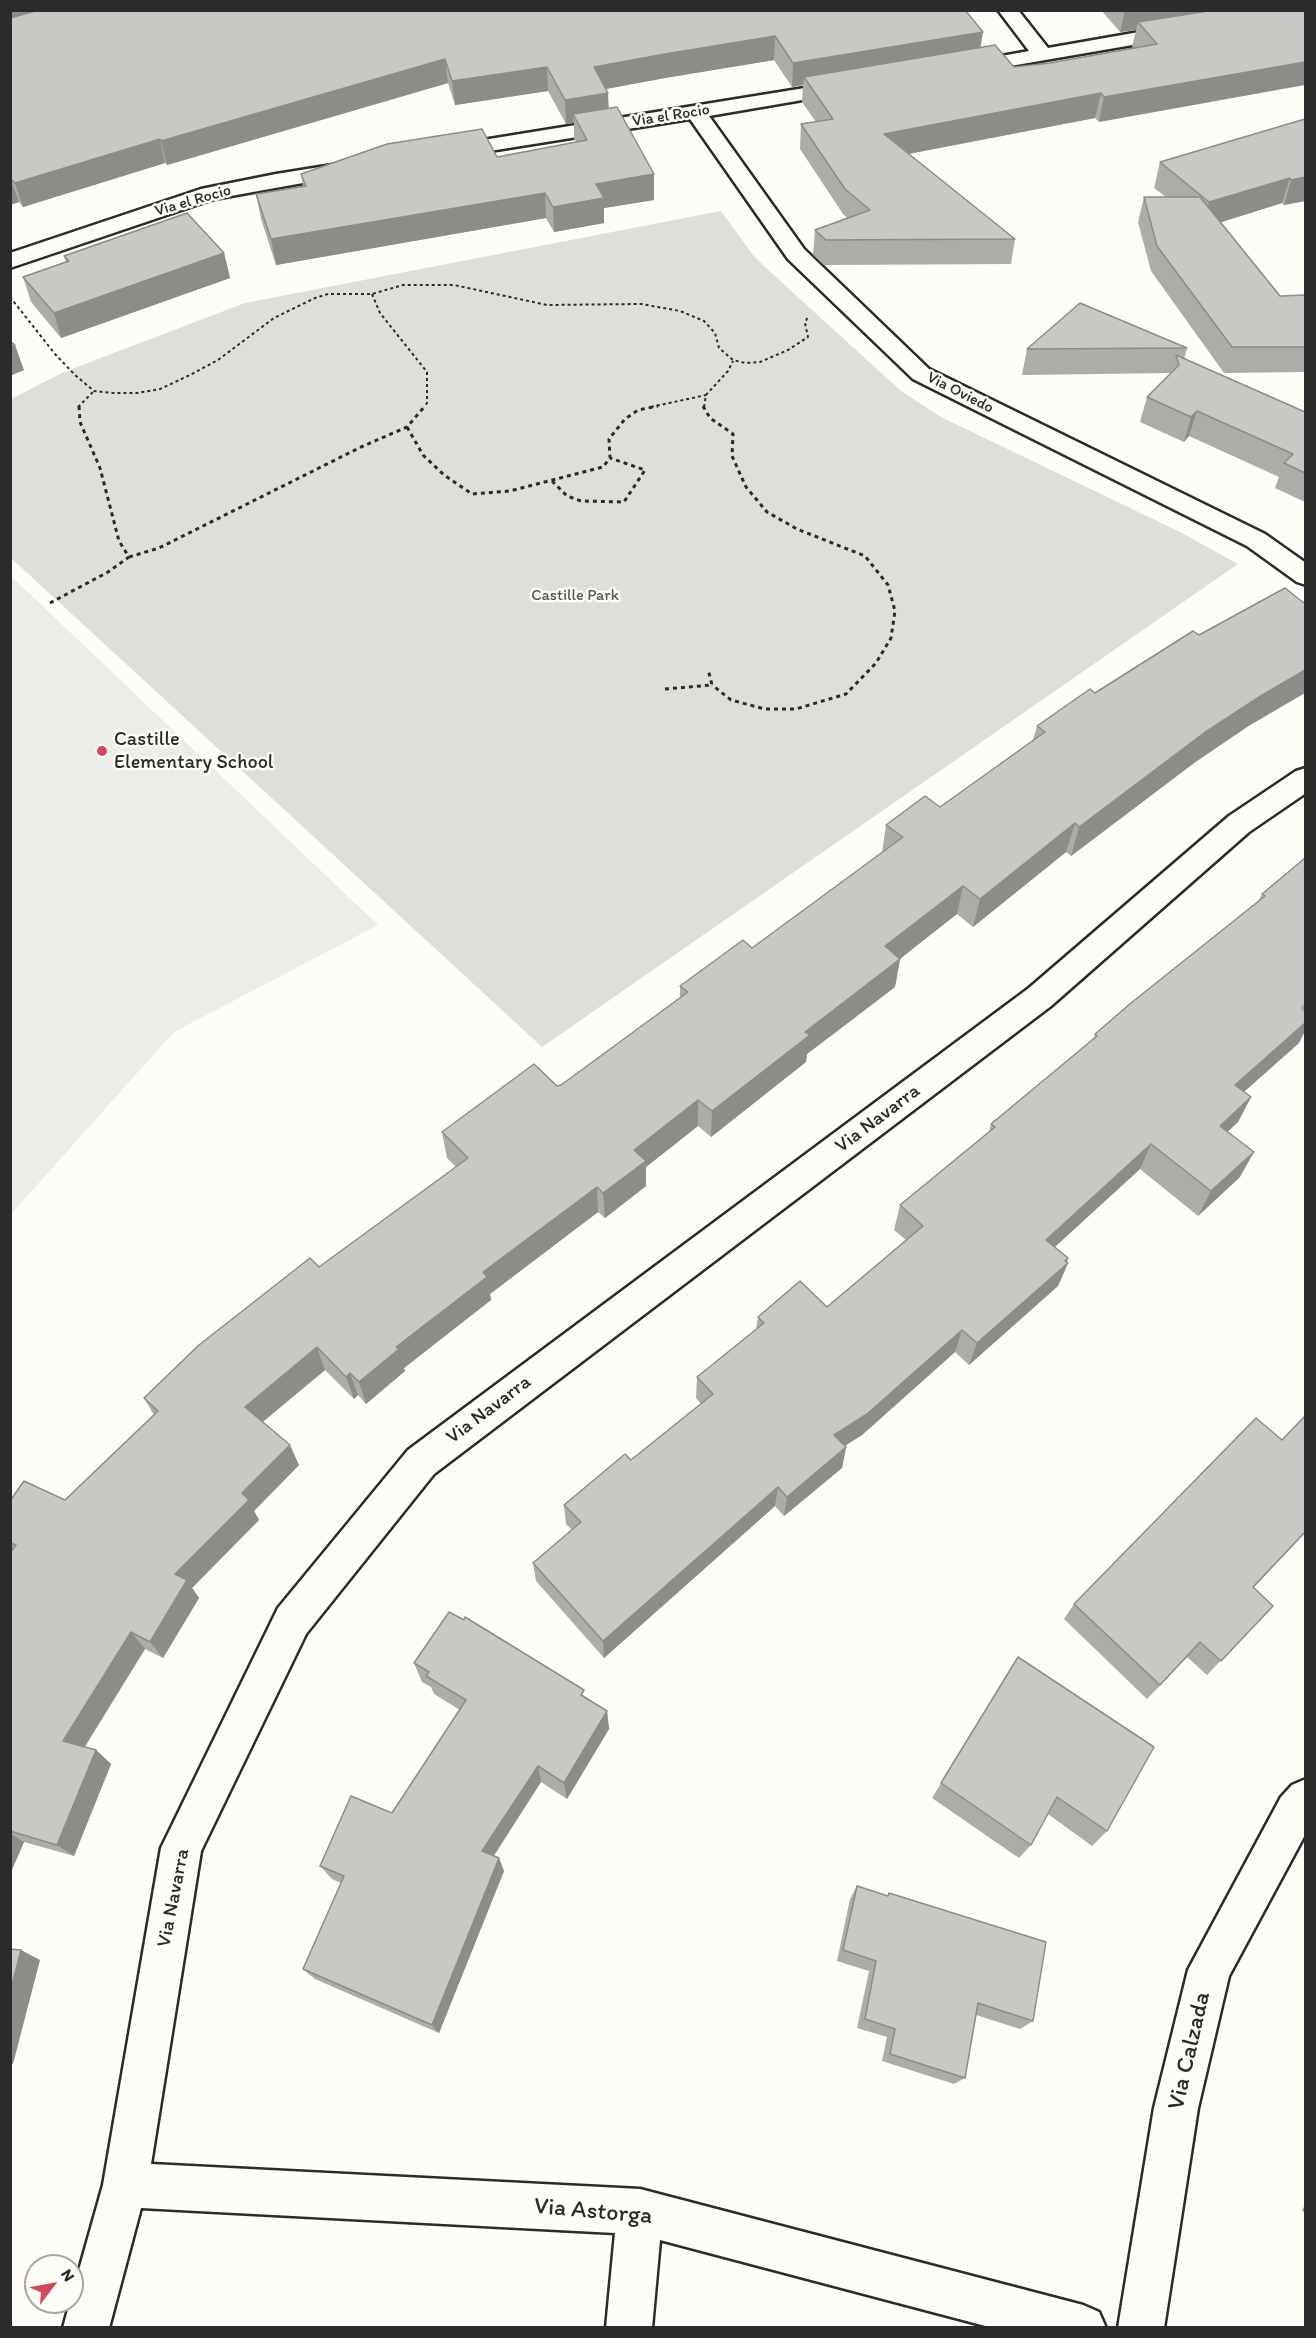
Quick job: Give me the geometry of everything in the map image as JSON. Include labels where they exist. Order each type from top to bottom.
[{"type":"street","points":[[1007,10],[1043,55]]},
{"type":"street","points":[[939,72],[1201,27]]},
{"type":"street","name":"Via el Rocio","points":[[427,156],[870,83]]},
{"type":"street","name":"Via Oviedo","points":[[696,112],[796,254],[921,374],[1256,540],[1305,576]]},
{"type":"street","name":"Via el Rocio","points":[[10,261],[210,195],[276,180],[369,165]]},
{"type":"street","name":"Via Navarra","points":[[86,2328],[125,2185],[181,1848],[292,1621],[421,1462],[1040,997],[1239,824],[1305,778]]},
{"type":"street","name":"Via Calzada","points":[[1141,2328],[1176,2108],[1209,1970],[1295,1812],[1305,1799]]},
{"type":"street","name":"Via Astorga","points":[[125,2185],[640,2212],[1083,2328]]},
{"type":"street","points":[[629,2328],[640,2212]]},
{"type":"path","points":[[10,297],[55,354],[93,391],[137,393],[160,388],[218,360],[274,318],[328,294],[372,294],[403,285],[454,285],[546,305],[641,304],[680,311],[704,321],[715,333],[719,348],[733,360],[745,363],[760,362],[788,350],[807,337],[805,323],[810,313],[844,300]]},
{"type":"path","points":[[50,603],[108,572],[129,557],[159,548],[361,447],[407,427],[427,403],[427,372],[380,313],[372,294]]},
{"type":"path","points":[[708,669],[712,685],[731,700],[765,709],[796,709],[846,694],[876,663],[891,638],[895,611],[888,585],[865,556],[797,529],[767,512],[747,487],[732,456],[733,434],[710,418],[703,406],[706,395],[728,371],[733,360]]},
{"type":"path","points":[[93,391],[78,407],[80,422],[100,468],[119,542],[129,557]]},
{"type":"path","points":[[407,427],[423,455],[444,475],[472,494],[510,491],[603,467],[610,458],[609,439],[625,419],[638,410],[706,395]]},
{"type":"path","points":[[552,481],[567,496],[581,501],[624,502],[645,471],[610,458]]},
{"type":"path","points":[[665,689],[712,685]]},
{"type":"shaded area","name":"Castille Elementary School","points":[[11,576],[378,925],[174,1032],[11,1214]]},
{"type":"green space","name":"Castille Park","points":[[721,211],[753,255],[765,267],[901,391],[941,417],[1182,533],[1238,564],[542,1047],[11,558],[11,399],[64,372],[245,303]]},
{"type":"building","points":[[39,10],[965,10],[983,32],[793,63],[775,36],[594,67],[608,93],[565,100],[547,67],[452,81],[445,59],[161,141],[160,139],[15,183],[10,178],[10,18]]},
{"type":"building","points":[[1215,10],[1305,10],[1305,62],[1104,97],[1101,93],[884,134],[1015,239],[826,240],[815,230],[870,210],[845,189],[801,124],[833,119],[804,77],[995,45],[1014,67],[1050,63],[1157,44],[1138,22]]},
{"type":"building","points":[[617,107],[654,174],[596,184],[604,198],[553,207],[545,193],[271,239],[256,194],[306,186],[301,174],[387,144],[482,129],[497,157],[587,140],[573,114]]},
{"type":"building","points":[[1305,119],[1305,177],[1291,180],[1290,178],[1209,202],[1160,162]]},
{"type":"building","points":[[1144,197],[1200,197],[1280,296],[1305,295],[1305,347],[1232,347],[1157,246]]},
{"type":"building","points":[[187,213],[224,253],[54,313],[23,277],[69,261],[64,256]]},
{"type":"building","points":[[1080,303],[1187,348],[1027,349]]},
{"type":"building","points":[[1176,355],[1305,412],[1305,473],[1284,463],[1293,454],[1197,411],[1191,417],[1147,397],[1179,365]]},
{"type":"building","points":[[1285,588],[1305,604],[1305,670],[1204,733],[1079,827],[1075,823],[980,899],[963,886],[885,946],[900,959],[805,1032],[810,1035],[712,1111],[698,1100],[634,1150],[646,1161],[603,1193],[597,1187],[483,1272],[487,1277],[396,1347],[399,1349],[359,1382],[350,1373],[346,1377],[317,1347],[245,1407],[290,1445],[242,1493],[249,1500],[175,1574],[187,1580],[150,1642],[131,1632],[63,1741],[96,1750],[57,1845],[10,1831],[10,1553],[16,1545],[10,1543],[10,1501],[24,1481],[65,1500],[158,1411],[144,1398],[199,1345],[310,1258],[319,1267],[468,1158],[442,1132],[534,1064],[557,1086],[561,1085],[688,992],[680,986],[743,940],[752,948],[903,837],[886,825],[925,796],[940,807],[1045,732],[1037,726],[1090,689],[1095,693],[1193,631],[1199,635]]},
{"type":"building","points":[[1305,858],[1305,1005],[1302,1008],[1305,1011],[1305,1023],[1235,1085],[1251,1097],[1220,1126],[1254,1152],[1211,1191],[1151,1144],[1046,1240],[1068,1258],[1065,1261],[1068,1263],[977,1343],[962,1330],[867,1414],[834,1435],[846,1447],[787,1497],[778,1487],[603,1641],[533,1563],[581,1522],[564,1505],[625,1454],[631,1460],[713,1394],[697,1377],[764,1323],[758,1317],[800,1281],[827,1307],[923,1226],[900,1205],[995,1127],[991,1124],[1097,1036],[1095,1034],[1131,1003],[1265,896],[1262,894]]},
{"type":"building","points":[[1305,1416],[1305,1532],[1253,1587],[1273,1606],[1221,1661],[1200,1642],[1160,1685],[1074,1604],[1256,1418],[1282,1440]]},
{"type":"building","points":[[449,1612],[464,1620],[465,1617],[584,1690],[581,1695],[607,1711],[564,1783],[538,1766],[482,1851],[499,1858],[432,2025],[303,1969],[344,1876],[320,1866],[351,1796],[392,1813],[466,1700],[426,1676],[429,1672],[414,1663]]},
{"type":"building","points":[[1018,1657],[1154,1747],[1107,1831],[1057,1797],[1031,1845],[941,1783]]},
{"type":"building","points":[[857,1886],[888,1896],[889,1893],[1046,1942],[1033,2021],[978,2003],[965,2078],[890,2054],[895,2029],[865,2019],[876,1961],[843,1950]]},
{"type":"building","points":[[10,1949],[21,1950],[10,1992]]},
{"type":"place","name":"Castille Elementary School","points":[[102,751]]}]
